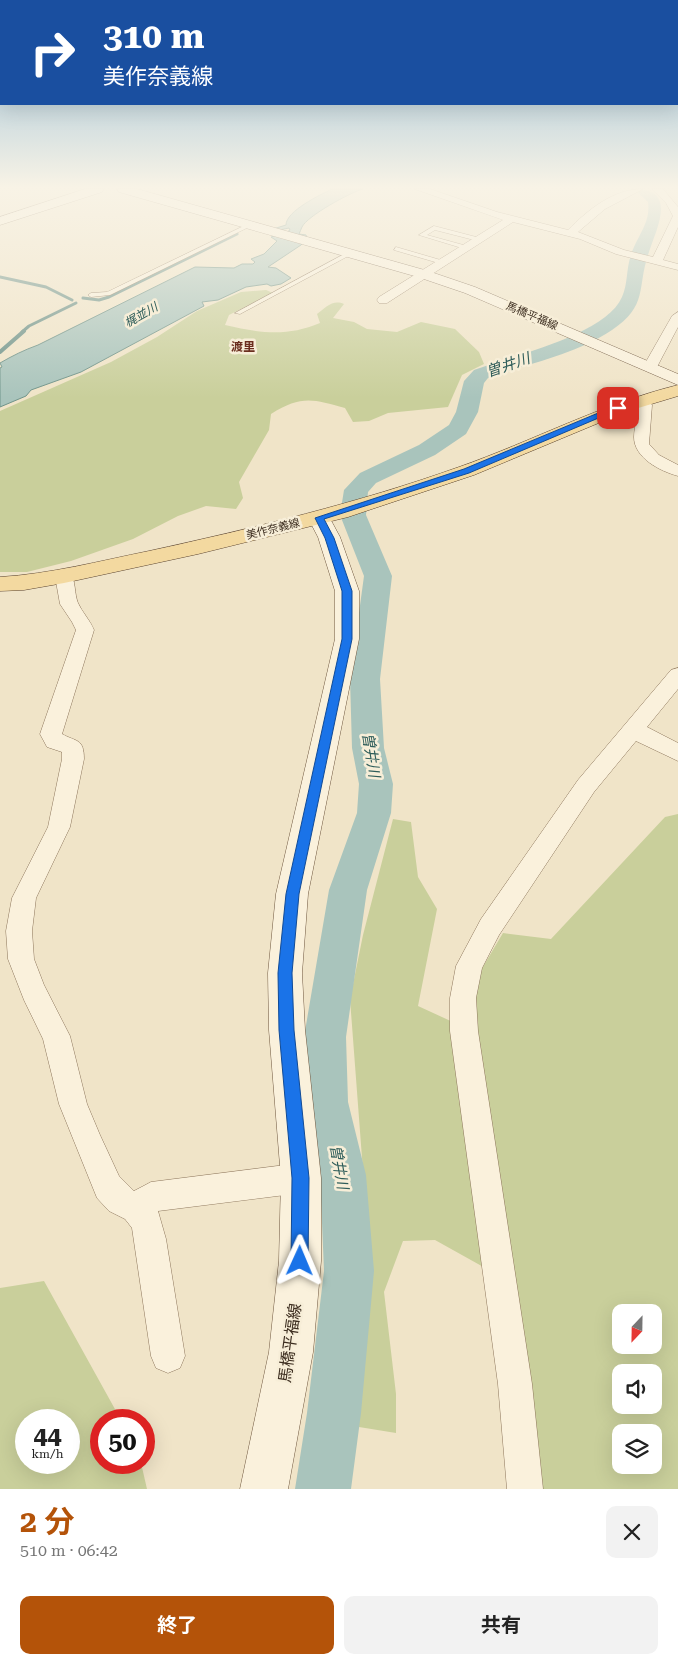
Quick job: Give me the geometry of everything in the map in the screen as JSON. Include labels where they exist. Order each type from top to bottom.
[{"type":"main road","name":"馬橋平福線","points":[[368,258],[470,290],[678,380]]},
{"type":"main road","name":"美作奈義線","points":[[0,584],[24,583],[64,576],[330,515],[466,471],[618,408],[678,390]]},
{"type":"main road","name":"馬橋平福線","points":[[264,1489],[291,1352],[300,1261],[300,1178],[287,1030],[285,973],[292,894],[347,639],[347,591],[329,538],[330,515]]},
{"type":"street","points":[[383,300],[447,258]]},
{"type":"street","points":[[646,258],[678,267]]},
{"type":"street","points":[[650,367],[678,316]]},
{"type":"street","points":[[642,400],[645,405],[640,439],[644,448],[650,456],[678,471]]},
{"type":"street","points":[[64,576],[69,604],[82,620],[85,630],[51,734],[54,741],[73,749],[73,759],[59,827],[24,898],[19,931],[22,959],[33,991],[56,1036],[73,1104],[108,1186],[120,1200],[136,1208],[146,1221],[168,1356]]},
{"type":"street","points":[[525,1489],[515,1384],[464,1031],[463,998],[469,966],[490,927],[586,786],[678,675]]},
{"type":"street","points":[[634,730],[678,753]]},
{"type":"street","points":[[136,1208],[151,1197],[300,1178]]},
{"type":"lane","points":[[91,295],[108,294],[182,258]]},
{"type":"lane","points":[[238,313],[338,258]]},
{"type":"lane","points":[[430,258],[442,262]]},
{"type":"green space","points":[[266,290],[273,293],[229,315],[225,325],[262,332],[296,330],[320,323],[317,314],[330,304],[336,302],[344,304],[333,318],[354,322],[367,329],[397,332],[421,322],[455,329],[479,352],[484,364],[462,375],[448,407],[388,413],[369,421],[353,422],[345,408],[324,402],[299,401],[281,408],[271,414],[269,430],[239,482],[243,498],[236,509],[206,506],[178,516],[133,539],[71,561],[27,572],[0,572],[0,411],[111,362],[157,337],[197,311],[241,292]]},
{"type":"green space","points":[[678,814],[678,1489],[541,1489],[487,1269],[435,1240],[403,1241],[384,1292],[396,1394],[396,1433],[359,1427],[352,1379],[363,1285],[363,1171],[350,999],[363,935],[393,819],[411,822],[418,877],[437,909],[418,1006],[455,1023],[481,970],[503,933],[551,939],[665,817]]},
{"type":"green space","points":[[44,1281],[115,1409],[90,1409],[90,1474],[144,1474],[147,1489],[0,1489],[0,1288]]},
{"type":"water","name":"梶並川","points":[[281,258],[268,267],[276,268],[291,278],[281,284],[246,287],[218,300],[202,302],[204,306],[81,372],[31,390],[26,396],[0,407],[0,368],[2,367],[0,363],[195,267],[234,268],[242,264],[253,264],[255,262],[251,259]]},
{"type":"waterway","points":[[83,298],[99,300],[109,297],[187,258]]},
{"type":"waterway","name":"曽井川","points":[[323,1489],[334,1413],[349,1271],[343,1175],[326,1102],[325,1037],[348,890],[374,813],[376,784],[368,748],[365,679],[378,576],[353,515],[356,490],[368,478],[427,450],[458,429],[467,412],[474,381],[481,374],[564,346],[606,326],[621,313],[631,298],[639,258]]},
{"type":"waterway","points":[[0,277],[46,287],[72,300]]},
{"type":"waterway","points":[[22,332],[29,326],[76,303]]},
{"type":"waterway","points":[[0,352],[24,331]]},
{"type":"district","name":"渡里","points":[[243,347]]},
{"type":"route","points":[[300,1261],[300,1178],[287,1030],[285,973],[292,894],[347,639],[347,591],[329,538],[319,518],[466,471],[618,408]]}]
